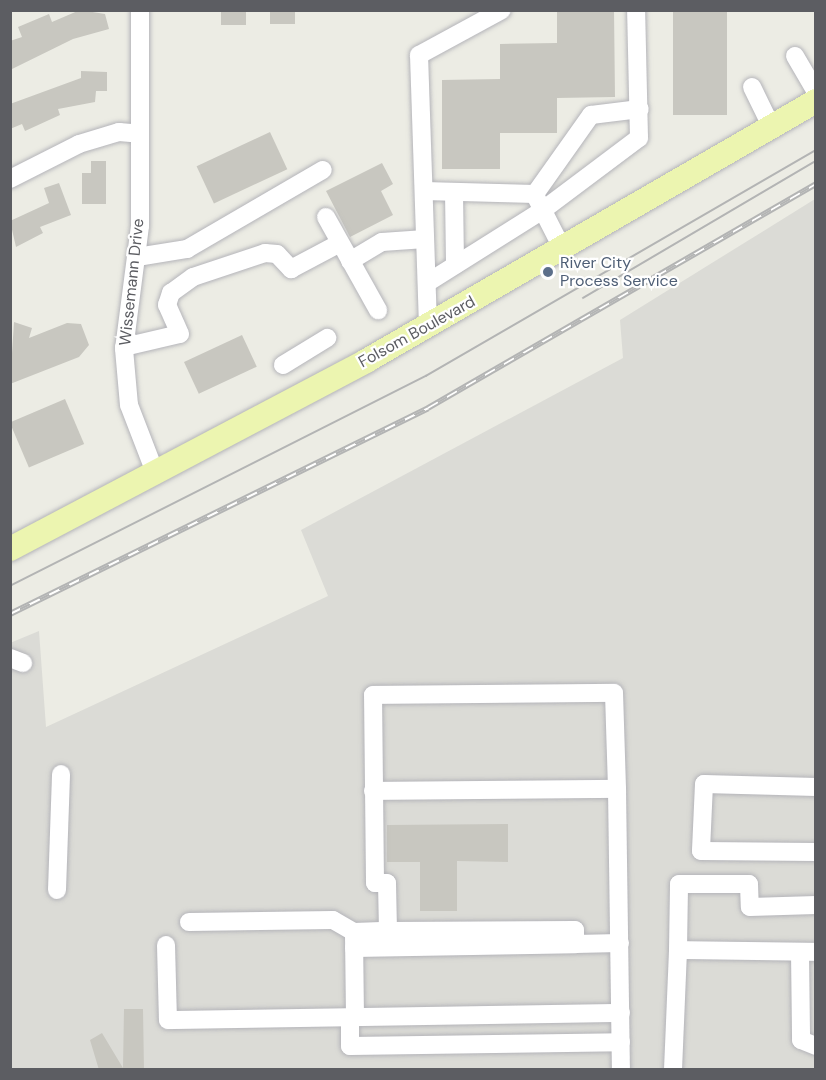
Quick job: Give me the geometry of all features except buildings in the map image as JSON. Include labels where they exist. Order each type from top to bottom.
[{"type":"main road","name":"Folsom Boulevard","points":[[10,549],[156,476],[428,326],[563,250],[816,101]]},
{"type":"street","name":"Wissemann Drive","points":[[140,10],[137,256],[124,347],[129,405],[156,476]]},
{"type":"street","points":[[428,326],[420,55],[502,10]]},
{"type":"street","points":[[427,283],[455,265],[539,202],[639,138],[636,10]]},
{"type":"street","points":[[795,56],[816,92]]},
{"type":"street","points":[[752,87],[771,126]]},
{"type":"street","points":[[539,202],[591,115],[640,109]]},
{"type":"street","points":[[10,178],[79,144],[119,132],[140,134]]},
{"type":"street","points":[[137,256],[187,249],[324,170]]},
{"type":"street","points":[[424,191],[454,192],[539,202]]},
{"type":"street","points":[[454,192],[455,265]]},
{"type":"street","points":[[539,202],[563,250]]},
{"type":"street","points":[[326,218],[378,310]]},
{"type":"street","points":[[350,261],[382,242],[425,239]]},
{"type":"street","points":[[124,347],[180,334],[167,305],[171,293],[193,277],[241,261],[277,254],[291,269],[340,243]]},
{"type":"street","points":[[283,365],[327,338]]},
{"type":"street","points":[[388,931],[387,883],[375,883],[373,695],[614,693],[621,1070]]},
{"type":"street","points":[[57,890],[61,774]]},
{"type":"street","points":[[816,787],[704,784],[701,851],[816,852]]},
{"type":"street","points":[[373,791],[617,789]]},
{"type":"street","points":[[672,1070],[679,884],[749,884],[750,907],[816,905]]},
{"type":"street","points":[[189,922],[333,920],[354,940],[620,943]]},
{"type":"street","points":[[354,940],[388,931],[575,930],[575,944]]},
{"type":"street","points":[[354,940],[350,1046],[621,1042]]},
{"type":"street","points":[[166,945],[168,1020],[621,1013]]},
{"type":"street","points":[[678,950],[808,952],[801,1040],[816,1046]]},
{"type":"shaded area","points":[[815,199],[815,1069],[11,1069],[10,643],[39,631],[46,727],[328,596],[301,530],[623,358],[620,320]]},
{"type":"tram line","points":[[10,586],[426,376],[816,150]]},
{"type":"tram line","points":[[583,298],[816,161]]},
{"type":"railway","points":[[10,614],[428,408],[816,184]]},
{"type":"place","name":"River City Process Service","points":[[548,272]]}]
